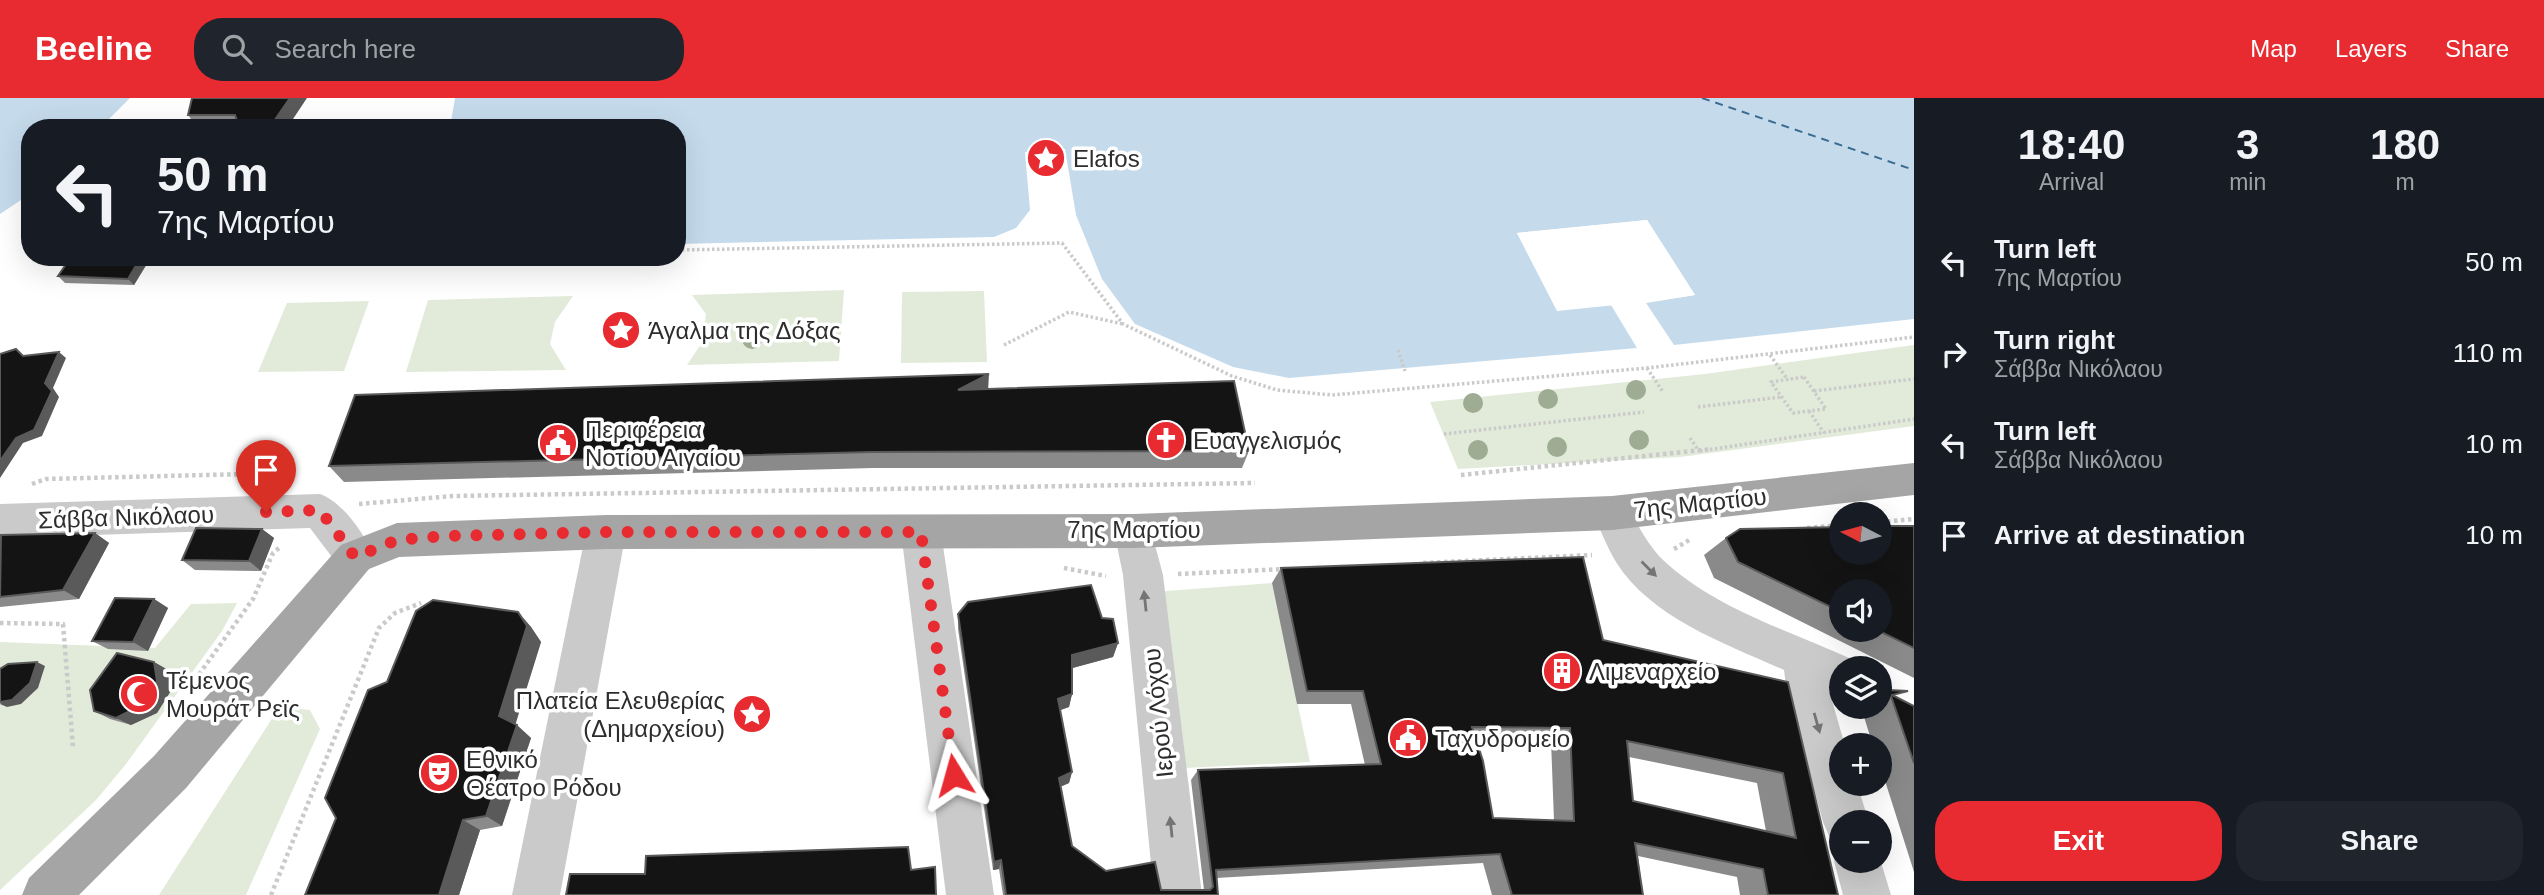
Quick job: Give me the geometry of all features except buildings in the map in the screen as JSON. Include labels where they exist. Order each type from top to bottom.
[{"type":"main road","name":"7ης Μαρτίου","points":[[355,557],[397,540],[606,532],[1134,531],[1612,513],[1914,479]]},
{"type":"main road","points":[[46,895],[170,772],[355,557]]},
{"type":"street","points":[[320,510],[355,557]]},
{"type":"street","name":"Σάββα Νικόλαου","points":[[0,521],[320,510]]},
{"type":"street","points":[[1612,513],[1632,553],[1667,588],[1692,605],[1829,669]]},
{"type":"street","name":"Ιερού Λόχου","points":[[1134,531],[1143,575],[1178,895]]},
{"type":"street","points":[[536,895],[606,532]]},
{"type":"street","points":[[921,532],[970,895]]},
{"type":"street","points":[[1803,656],[1808,693],[1842,810]]},
{"type":"street","points":[[1861,873],[1867,895]]},
{"type":"path","points":[[686,250],[1062,243],[1123,324]]},
{"type":"path","points":[[1004,345],[1069,312],[1123,324],[1232,376],[1277,390],[1332,395],[1647,368],[1914,337]]},
{"type":"path","points":[[1398,351],[1405,370]]},
{"type":"path","points":[[1770,354],[1788,380]]},
{"type":"path","points":[[1647,368],[1662,392]]},
{"type":"path","points":[[1804,377],[1826,409],[1793,413],[1771,382],[1788,380],[1804,377]]},
{"type":"path","points":[[1814,391],[1914,379]]},
{"type":"path","points":[[1698,407],[1782,397]]},
{"type":"path","points":[[1809,411],[1825,433]]},
{"type":"path","points":[[1444,434],[1644,412]]},
{"type":"path","points":[[1461,475],[1699,450],[1914,419]]},
{"type":"path","points":[[1690,438],[1699,450]]},
{"type":"path","points":[[46,479],[286,473]]},
{"type":"path","points":[[194,682],[253,599],[273,553],[320,510],[352,504],[453,496],[1255,483]]},
{"type":"path","points":[[1892,521],[1914,519]]},
{"type":"path","points":[[1801,528],[1829,526]]},
{"type":"path","points":[[1420,563],[1673,550],[1695,537]]},
{"type":"path","points":[[1056,566],[1099,576],[1295,568]]},
{"type":"path","points":[[271,895],[379,628],[395,613],[421,603]]},
{"type":"path","points":[[0,624],[63,624],[73,747]]},
{"type":"green space","points":[[844,290],[839,361],[687,365],[703,341],[706,314],[692,295]]},
{"type":"green space","points":[[984,291],[987,362],[901,363],[902,292]]},
{"type":"green space","points":[[573,296],[555,322],[550,344],[566,370],[406,372],[428,300]]},
{"type":"green space","points":[[369,301],[344,371],[258,372],[287,303]]},
{"type":"green space","points":[[1914,345],[1914,426],[1680,457],[1458,469],[1430,402],[1705,374]]},
{"type":"green space","points":[[1272,583],[1310,762],[1165,769],[1147,613],[1166,591]]},
{"type":"green space","points":[[237,603],[222,631],[126,764],[96,800],[0,890],[0,642],[155,648],[191,604]]},
{"type":"green space","points":[[290,708],[310,710],[320,729],[246,895],[159,895],[273,717]]},
{"type":"water","points":[[0,98],[130,98],[109,119],[21,119],[21,200],[0,214]]},
{"type":"water","points":[[455,98],[1914,98],[1914,319],[1674,345],[1646,303],[1695,295],[1647,220],[1517,233],[1557,310],[1611,305],[1637,348],[1289,378],[1233,367],[1135,324],[1102,279],[1076,215],[1065,149],[1025,152],[1030,210],[1016,228],[994,237],[686,244],[686,119],[452,119]]},
{"type":"pier","points":[[1647,220],[1695,295],[1643,303],[1645,299],[1689,293],[1645,224],[1522,236],[1559,307],[1611,302],[1615,305],[1557,311],[1517,233]]},
{"type":"ferry route","points":[[1702,98],[1914,170]]},
{"type":"place","name":"Elafos","points":[[1046,158]]},
{"type":"place","name":"Άγαλμα της Δόξας","points":[[621,330]]},
{"type":"place","name":"Ευαγγελισμός","points":[[1166,440]]},
{"type":"place","name":"Περιφέρεια Νοτίου Αιγαίου","points":[[558,443]]},
{"type":"place","name":"Λιμεναρχείο","points":[[1562,671]]},
{"type":"place","name":"Τέμενος Μουράτ Ρεϊς","points":[[139,694]]},
{"type":"place","name":"Πλατεία Ελευθερίας (Δημαρχείου)","points":[[752,714]]},
{"type":"place","name":"Ταχυδρομείο","points":[[1408,738]]},
{"type":"place","name":"Εθνικό Θέατρο Ρόδου","points":[[439,773]]},
{"type":"route","points":[[266,512],[320,510],[355,557],[397,540],[445,536],[606,532],[921,532],[954,775]]}]
